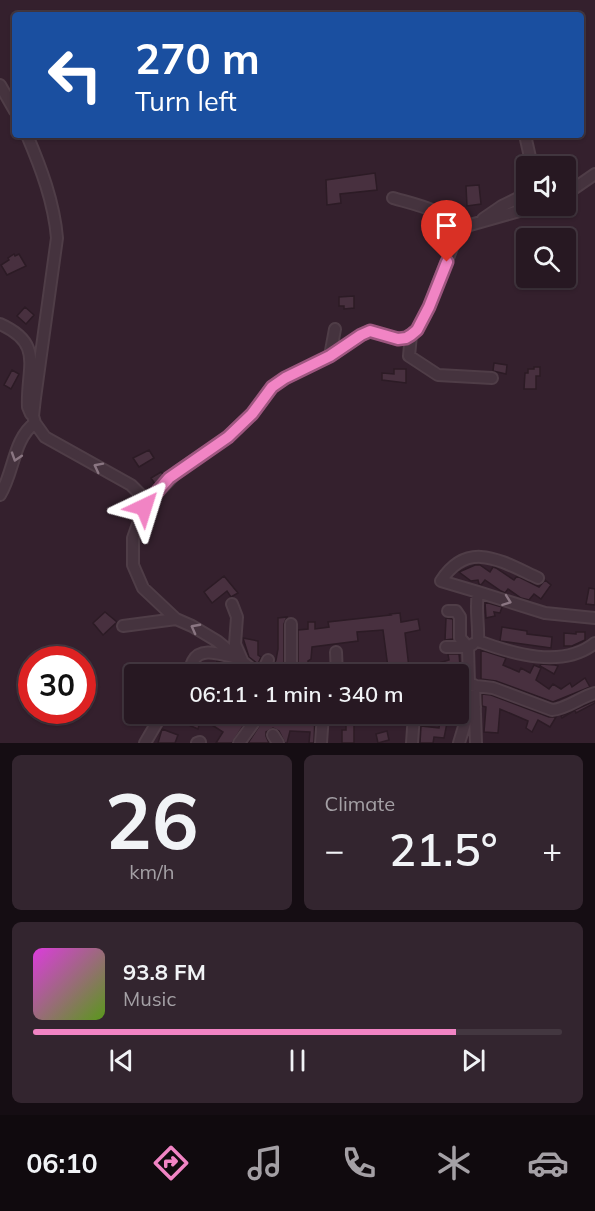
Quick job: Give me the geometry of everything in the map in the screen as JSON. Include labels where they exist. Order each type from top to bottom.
[{"type":"street","points":[[0,86],[12,106]]},
{"type":"street","points":[[0,495],[9,479],[24,434],[34,420],[57,238],[49,192],[28,138]]},
{"type":"street","points":[[526,138],[530,156]]},
{"type":"street","points":[[576,187],[595,174]]},
{"type":"street","points":[[393,198],[436,211],[454,223],[461,231]]},
{"type":"street","points":[[478,223],[516,199]]},
{"type":"street","points":[[247,664],[217,641],[176,619],[143,588],[133,565],[133,538],[144,507],[169,478],[236,429],[252,414],[272,387],[285,378],[330,356],[370,331],[398,339],[411,335],[417,330],[429,307],[455,240],[461,231],[470,225],[516,212]]},
{"type":"street","points":[[0,324],[21,336],[27,344],[30,358],[28,408],[45,437],[132,485],[141,495],[144,507]]},
{"type":"street","points":[[330,356],[335,329]]},
{"type":"street","points":[[411,335],[409,356],[438,375],[492,378]]},
{"type":"street","points":[[538,578],[514,567],[478,556],[461,560],[447,571],[441,581],[545,613],[595,618]]},
{"type":"street","points":[[469,671],[478,623],[475,612],[478,592]]},
{"type":"street","points":[[232,604],[237,617],[235,644],[241,659]]},
{"type":"street","points":[[448,611],[456,611],[460,617],[460,638],[473,644],[528,655],[554,656],[579,653],[595,643]]},
{"type":"street","points":[[123,626],[176,619]]},
{"type":"street","points":[[291,624],[291,664]]},
{"type":"street","points":[[446,647],[473,644]]},
{"type":"street","points":[[192,664],[202,654],[211,652],[241,659]]},
{"type":"street","points":[[336,652],[337,664]]},
{"type":"street","points":[[266,664],[268,660]]},
{"type":"street","points":[[469,684],[493,688],[552,711],[580,697],[595,693]]},
{"type":"street","points":[[469,690],[475,707],[476,743]]},
{"type":"street","points":[[459,743],[469,710],[475,707]]},
{"type":"street","points":[[145,743],[156,724]]},
{"type":"street","points":[[239,743],[253,724]]},
{"type":"street","points":[[321,743],[322,724]]},
{"type":"street","points":[[412,743],[413,724]]},
{"type":"building","points":[[375,173],[377,190],[340,194],[341,203],[327,205],[326,180]]},
{"type":"building","points":[[479,185],[481,204],[467,206],[466,186]]},
{"type":"building","points":[[14,254],[15,256],[19,254],[26,266],[7,275],[1,265]]},
{"type":"building","points":[[354,296],[354,308],[344,309],[344,306],[339,306],[339,297]]},
{"type":"building","points":[[25,307],[34,315],[26,324],[17,316]]},
{"type":"building","points":[[494,363],[507,365],[506,374],[493,371]]},
{"type":"building","points":[[534,367],[540,367],[540,376],[536,376],[536,389],[524,389],[525,373]]},
{"type":"building","points":[[394,369],[406,369],[406,383],[382,380],[382,373],[394,374]]},
{"type":"building","points":[[12,370],[19,374],[11,389],[4,385]]},
{"type":"building","points":[[149,450],[154,458],[139,467],[133,458]]},
{"type":"building","points":[[161,472],[164,475],[155,484],[151,478]]},
{"type":"building","points":[[480,565],[490,572],[493,567],[496,568],[514,580],[517,576],[539,587],[545,580],[551,585],[541,599],[534,594],[529,600],[521,598],[508,589],[505,593],[501,591],[485,580],[481,585],[478,580],[471,581],[459,572]]},
{"type":"building","points":[[224,576],[238,593],[231,597],[227,591],[212,603],[204,592]]},
{"type":"building","points":[[589,588],[595,589],[595,605],[586,604]]},
{"type":"building","points":[[485,602],[502,607],[500,613],[494,612],[495,616],[486,618]]},
{"type":"building","points":[[105,612],[117,622],[103,635],[93,623]]},
{"type":"building","points":[[400,613],[401,622],[418,619],[420,630],[405,633],[409,664],[388,664],[383,630],[357,632],[358,641],[312,647],[308,664],[298,664],[298,630],[308,629],[308,622],[315,622],[315,629],[329,627],[328,622]]},
{"type":"building","points":[[287,617],[284,624],[284,664],[274,664],[278,649],[278,618]]},
{"type":"building","points":[[446,618],[453,619],[453,639],[445,640]]},
{"type":"building","points":[[502,627],[527,631],[527,634],[552,637],[551,648],[500,641]]},
{"type":"building","points":[[576,632],[585,632],[585,640],[572,646],[564,646],[564,633],[576,634]]},
{"type":"building","points":[[243,638],[258,641],[258,655],[261,657],[258,664],[249,657]]},
{"type":"building","points":[[481,650],[506,658],[503,665],[519,672],[521,668],[530,673],[534,665],[541,668],[536,680],[549,689],[553,684],[561,689],[570,683],[572,687],[585,678],[590,687],[553,702],[496,681],[481,679]]},
{"type":"building","points":[[448,654],[459,654],[460,664],[436,664],[449,660]]},
{"type":"building","points":[[217,661],[234,664],[216,664]]},
{"type":"building","points":[[541,664],[558,666],[554,674],[540,666]]},
{"type":"building","points":[[482,694],[491,695],[549,717],[556,717],[550,727],[538,720],[532,732],[526,728],[528,721],[500,709],[498,733],[484,732],[486,707],[482,706]]},
{"type":"building","points":[[595,701],[576,713],[575,710],[562,718],[561,716]]},
{"type":"building","points":[[186,724],[199,724],[198,729]]},
{"type":"building","points":[[244,724],[232,743],[216,743],[223,732],[212,725]]},
{"type":"building","points":[[260,724],[315,724],[314,743],[309,743],[310,732],[290,731],[287,743],[285,743],[279,731],[273,728],[266,732],[269,743],[248,743]]},
{"type":"building","points":[[346,724],[354,724],[354,743],[342,743],[342,730],[346,730]]},
{"type":"building","points":[[440,724],[447,724],[444,738],[434,737],[433,743],[420,743],[421,726],[439,728]]},
{"type":"building","points":[[162,729],[178,735],[175,743],[158,743]]},
{"type":"building","points":[[387,731],[389,740],[378,743],[376,734]]},
{"type":"route","points":[[144,507],[169,478],[228,437],[252,414],[272,387],[285,378],[330,356],[370,331],[398,339],[411,335],[417,330],[429,307],[447,262]]}]
